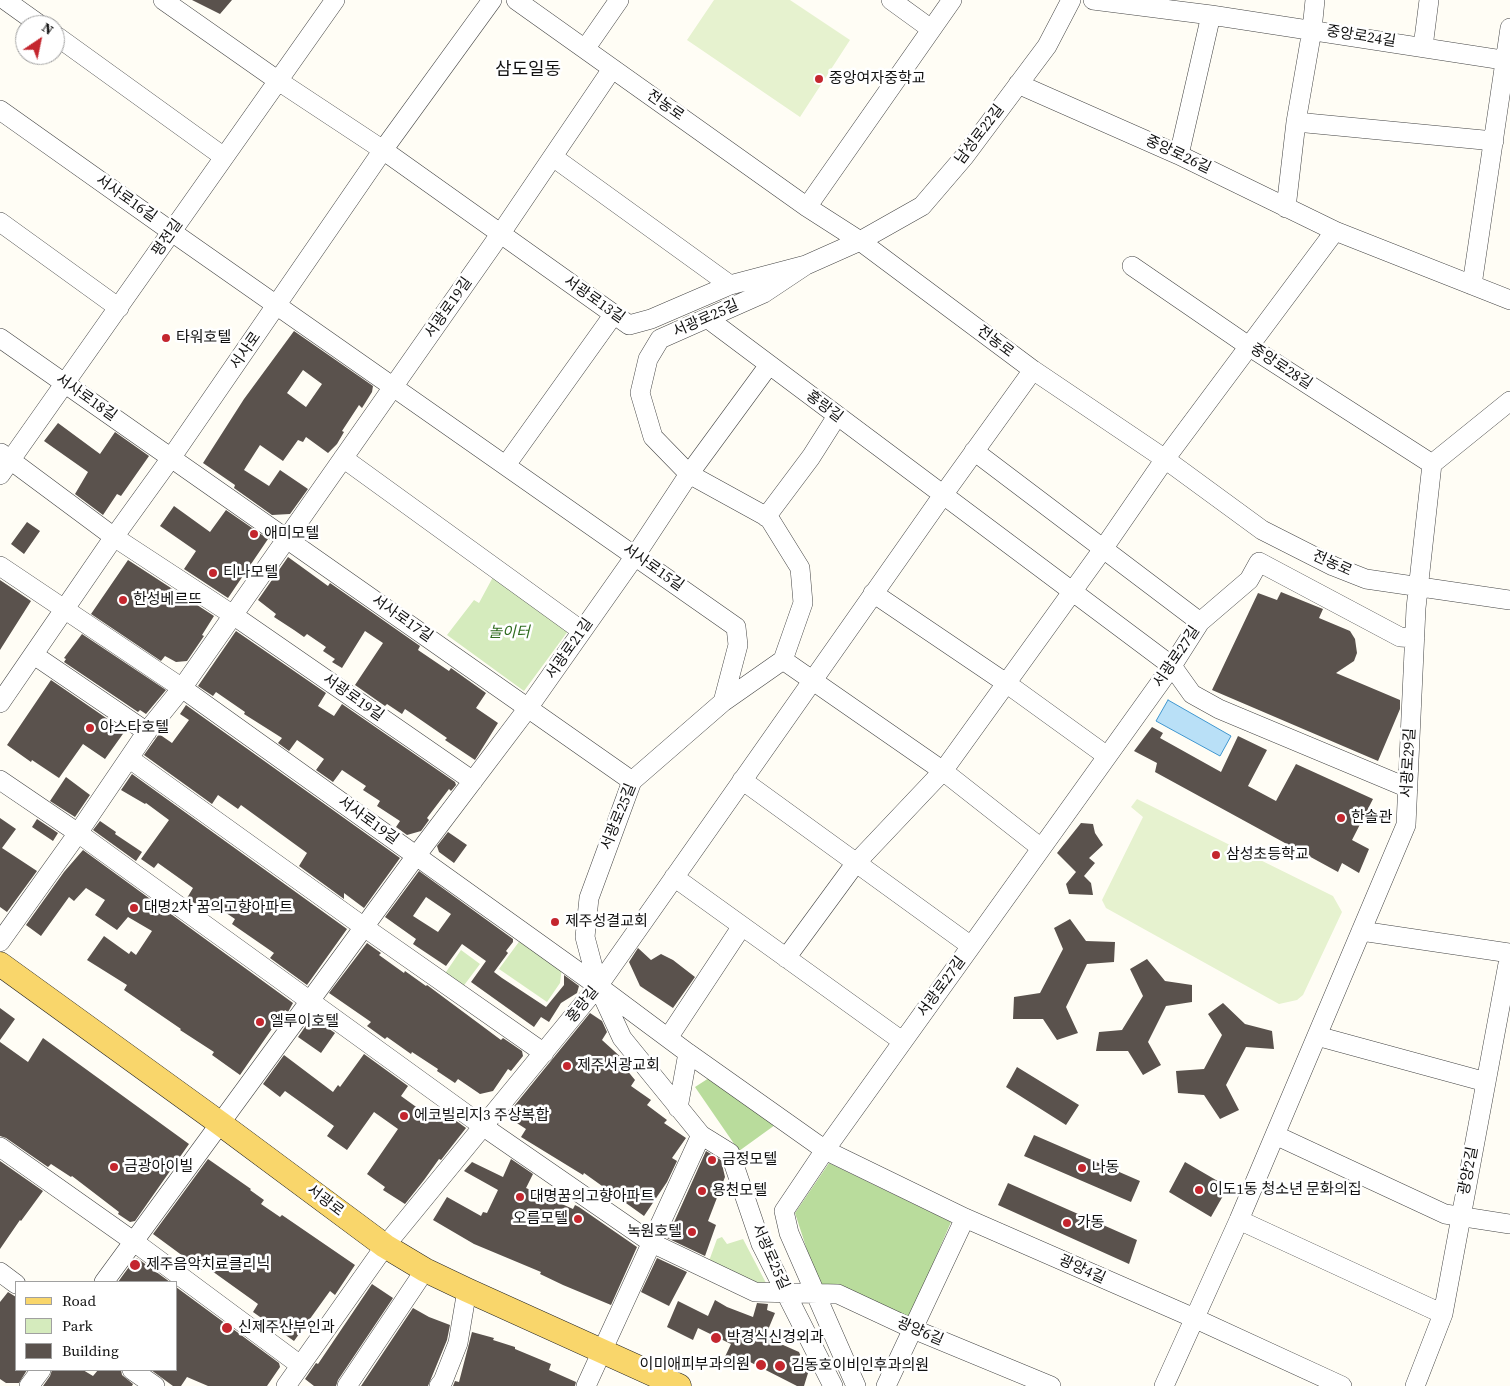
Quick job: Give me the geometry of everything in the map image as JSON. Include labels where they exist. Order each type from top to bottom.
[{"type":"main road","name":"서광로","points":[[0,964],[385,1246],[425,1270],[679,1386]]},
{"type":"street","name":"서광로13길","points":[[163,0],[277,80],[383,150],[629,325],[651,319],[730,284],[806,265],[860,241]]},
{"type":"street","name":"서사로","points":[[0,703],[114,537],[172,458],[383,150],[492,0]]},
{"type":"street","name":"전농로","points":[[516,0],[807,207],[860,241],[1033,370],[1165,459],[1262,530],[1333,566],[1366,579],[1510,600]]},
{"type":"street","points":[[584,50],[619,0]]},
{"type":"street","points":[[891,0],[931,30]]},
{"type":"street","points":[[807,207],[952,0]]},
{"type":"street","name":"남성로22길","points":[[860,241],[922,206],[964,157],[1047,46],[1071,0]]},
{"type":"street","name":"중앙로24길","points":[[1093,0],[1211,15],[1508,60]]},
{"type":"street","points":[[1286,208],[1296,122],[1312,30],[1315,0]]},
{"type":"street","points":[[1423,46],[1428,0]]},
{"type":"street","points":[[2,1],[24,15]]},
{"type":"street","name":"평전길","points":[[4,462],[119,308],[332,1]]},
{"type":"street","points":[[1178,155],[1211,15]]},
{"type":"street","points":[[1472,285],[1508,60],[1510,28]]},
{"type":"street","points":[[65,43],[224,157]]},
{"type":"street","name":"서광로19길","points":[[0,942],[130,759],[147,732],[182,688],[501,234],[612,69]]},
{"type":"street","name":"중앙로26길","points":[[1018,84],[1178,155],[1335,231],[1510,300]]},
{"type":"street","name":"서사로16길","points":[[0,110],[277,305]]},
{"type":"street","points":[[1296,122],[1494,141]]},
{"type":"street","points":[[553,157],[730,284]]},
{"type":"street","points":[[0,222],[119,308]]},
{"type":"street","points":[[786,958],[855,864],[943,771],[1104,549],[1165,459],[1335,231]]},
{"type":"street","name":"서광로25길","points":[[806,265],[764,293],[660,338],[648,359],[640,393],[653,437],[689,474],[769,518],[800,568],[803,604],[783,660],[723,702],[632,781],[589,898],[585,936],[598,986],[622,1038],[701,1136],[730,1153],[761,1244],[833,1386]]},
{"type":"street","name":"중앙로28길","points":[[1132,266],[1250,347],[1432,464]]},
{"type":"street","name":"서사로15길","points":[[277,305],[736,627],[738,645],[723,702]]},
{"type":"street","points":[[506,465],[614,314]]},
{"type":"street","name":"홍랑길","points":[[707,318],[942,494]]},
{"type":"street","points":[[651,319],[660,338]]},
{"type":"street","name":"서사로18길","points":[[0,338],[172,458]]},
{"type":"street","name":"서광로21길","points":[[105,1281],[416,856],[528,708],[635,556],[689,474],[769,365]]},
{"type":"street","name":"홍랑길","points":[[286,1386],[385,1246],[598,986],[942,494],[1033,370]]},
{"type":"street","points":[[1420,587],[1432,464],[1510,401]]},
{"type":"street","points":[[766,517],[811,457],[837,416]]},
{"type":"street","points":[[974,451],[1104,549],[1206,616]]},
{"type":"street","name":"서사로17길","points":[[172,458],[632,781]]},
{"type":"street","points":[[343,458],[582,631]]},
{"type":"street","points":[[4,462],[233,615]]},
{"type":"street","points":[[942,494],[1172,666],[1192,694],[1219,709],[1408,788]]},
{"type":"street","name":"서광로27길","points":[[761,1244],[902,1041],[1206,616],[1249,580],[1259,562],[1400,637],[1415,638]]},
{"type":"street","name":"서사로19길","points":[[0,566],[182,688],[825,1150]]},
{"type":"street","name":"서광로29길","points":[[1164,1386],[1239,1220],[1406,825],[1416,608],[1420,587]]},
{"type":"street","points":[[873,593],[1006,683],[1107,756]]},
{"type":"street","name":"서광로19길","points":[[233,615],[473,781]]},
{"type":"street","points":[[34,655],[147,732]]},
{"type":"street","points":[[783,660],[943,771],[1041,848]]},
{"type":"street","points":[[130,759],[364,928],[544,1053]]},
{"type":"street","points":[[0,780],[78,833],[484,1127],[652,1243]]},
{"type":"street","points":[[742,780],[855,864],[971,946]]},
{"type":"street","points":[[674,877],[902,1041]]},
{"type":"street","points":[[668,1038],[742,926]]},
{"type":"street","points":[[1361,931],[1510,953]]},
{"type":"street","name":"광양2길","points":[[1415,1386],[1443,1314],[1510,953]]},
{"type":"street","points":[[1317,1036],[1486,1082]]},
{"type":"street","points":[[678,1108],[688,1053]]},
{"type":"street","points":[[1275,1135],[1445,1214],[1510,1224]]},
{"type":"street","points":[[586,1386],[701,1136]]},
{"type":"street","points":[[0,1147],[133,1241],[300,1365]]},
{"type":"street","name":"광양4길","points":[[825,1150],[965,1218],[1194,1318],[1342,1386]]},
{"type":"street","points":[[784,1211],[789,1233],[856,1386]]},
{"type":"street","points":[[886,1386],[965,1218]]},
{"type":"street","points":[[1239,1220],[1443,1314]]},
{"type":"street","name":"광양6길","points":[[652,1243],[755,1292],[838,1294],[913,1329],[1051,1386]]},
{"type":"street","points":[[347,1386],[425,1270]]},
{"type":"street","points":[[0,1272],[15,1283]]},
{"type":"street","points":[[439,1386],[443,1381],[458,1343],[467,1290]]},
{"type":"street","points":[[29,1386],[40,1371]]},
{"type":"street","points":[[133,1371],[154,1386]]},
{"type":"green space","points":[[714,0],[790,0],[850,40],[800,117],[687,40]]},
{"type":"green space","name":"놀이터","points":[[493,577],[568,631],[524,691],[447,635],[474,600],[479,603]]},
{"type":"green space","points":[[1137,799],[1333,896],[1342,912],[1303,995],[1297,1000],[1279,1004],[1106,908],[1102,900],[1143,817],[1131,807]]},
{"type":"green space","points":[[521,939],[562,967],[560,983],[547,1002],[499,969]]},
{"type":"green space","points":[[461,950],[480,964],[462,988],[444,975]]},
{"type":"green space","points":[[709,1078],[775,1125],[739,1151],[695,1087]]},
{"type":"green space","points":[[829,1163],[951,1222],[909,1319],[818,1284],[795,1213]]},
{"type":"green space","points":[[722,1237],[727,1244],[743,1239],[766,1283],[756,1286],[709,1261],[717,1239]]},
{"type":"water","points":[[1168,700],[1231,736],[1220,756],[1156,721]]},
{"type":"building","points":[[192,0],[232,0],[220,14]]},
{"type":"building","points":[[294,331],[373,386],[372,392],[362,408],[359,405],[342,431],[344,432],[337,444],[328,453],[306,437],[303,442],[298,440],[283,461],[260,445],[244,470],[269,486],[280,470],[308,489],[290,514],[272,515],[234,488],[235,485],[203,463],[244,399]],"holes":[[[303,370],[322,384],[306,407],[287,393]]]},
{"type":"building","points":[[58,423],[100,454],[115,432],[149,456],[121,496],[117,494],[103,515],[75,494],[88,472],[44,441]]},
{"type":"building","points":[[174,506],[210,532],[226,510],[268,539],[228,598],[184,569],[196,551],[160,526]]},
{"type":"building","points":[[27,522],[40,531],[24,554],[11,544]]},
{"type":"building","points":[[288,557],[328,586],[330,583],[420,646],[418,650],[449,671],[451,668],[486,693],[476,708],[498,723],[475,760],[445,740],[447,738],[405,709],[402,714],[387,704],[385,706],[355,685],[383,643],[365,631],[342,668],[332,662],[335,659],[323,651],[326,647],[307,634],[304,637],[274,617],[276,614],[258,600]]},
{"type":"building","points":[[128,560],[214,616],[202,635],[204,636],[187,661],[176,662],[165,656],[161,661],[91,614]]},
{"type":"building","points":[[0,580],[31,601],[0,650]]},
{"type":"building","points":[[1281,592],[1323,609],[1319,618],[1350,631],[1355,639],[1357,653],[1354,661],[1336,673],[1400,700],[1400,709],[1378,761],[1212,690],[1258,593],[1277,600]]},
{"type":"building","points":[[236,631],[326,693],[318,706],[334,716],[342,704],[455,782],[456,785],[451,791],[449,789],[427,818],[429,820],[421,831],[407,835],[396,827],[400,821],[377,806],[380,801],[363,790],[366,786],[342,770],[333,782],[316,770],[324,759],[297,740],[289,751],[278,743],[282,738],[244,714],[245,712],[216,692],[213,696],[198,686]]},
{"type":"building","points":[[82,634],[166,690],[146,714],[140,710],[138,712],[64,662],[66,659],[64,658]]},
{"type":"building","name":"아스타호텔","points":[[51,680],[125,731],[105,759],[83,744],[59,778],[7,745]]},
{"type":"building","points":[[186,705],[400,858],[364,908],[344,893],[344,899],[299,866],[307,853],[241,805],[238,809],[218,795],[212,804],[144,755],[159,734],[172,743],[189,720],[180,714]]},
{"type":"building","name":"삼성초등학교","points":[[1152,727],[1163,733],[1160,738],[1221,772],[1238,736],[1267,750],[1248,786],[1276,801],[1296,764],[1373,799],[1352,840],[1369,849],[1359,873],[1342,863],[1338,872],[1155,772],[1157,763],[1134,751]]},
{"type":"building","points":[[132,774],[347,929],[307,985],[270,958],[274,953],[232,924],[235,919],[210,902],[204,909],[197,905],[187,898],[193,888],[158,863],[154,868],[141,859],[169,820],[146,803],[121,790]]},
{"type":"building","points":[[66,777],[90,795],[75,817],[50,801]]},
{"type":"building","points":[[0,818],[16,829],[2,848],[37,871],[7,912],[0,907]]},
{"type":"building","points":[[37,819],[58,833],[53,841],[32,827]]},
{"type":"building","points":[[100,821],[116,832],[115,834],[142,852],[136,861],[93,830]]},
{"type":"building","points":[[1081,823],[1093,824],[1095,833],[1103,845],[1089,858],[1095,863],[1084,876],[1091,883],[1093,895],[1069,894],[1066,884],[1076,872],[1057,853]]},
{"type":"building","points":[[448,832],[467,845],[454,863],[439,852],[437,846]]},
{"type":"building","points":[[83,850],[293,1003],[288,1012],[285,1010],[240,1075],[212,1055],[214,1052],[124,990],[127,985],[87,960],[104,936],[129,954],[131,951],[136,955],[152,931],[128,917],[117,930],[95,915],[105,900],[86,888],[74,901],[69,897],[41,936],[26,925],[64,872]]},
{"type":"building","points":[[419,871],[513,939],[513,942],[506,951],[508,953],[494,972],[546,1007],[564,985],[564,975],[579,986],[577,993],[561,1003],[549,1022],[541,1017],[534,1027],[471,982],[486,961],[462,944],[446,966],[413,944],[416,939],[385,917]],"holes":[[[426,897],[451,914],[438,932],[413,916]]]},
{"type":"building","points":[[1070,919],[1086,941],[1115,942],[1114,962],[1087,964],[1066,1007],[1078,1033],[1057,1040],[1043,1019],[1013,1019],[1014,997],[1040,993],[1063,949],[1054,928]]},
{"type":"building","points":[[367,943],[381,953],[379,955],[404,973],[405,971],[427,985],[501,1040],[503,1038],[522,1051],[523,1056],[511,1071],[508,1069],[493,1091],[480,1094],[458,1079],[455,1083],[412,1052],[411,1054],[387,1037],[385,1039],[367,1026],[371,1022],[329,993]]},
{"type":"building","points":[[638,948],[651,960],[661,954],[673,960],[695,977],[673,1008],[640,986],[629,962]]},
{"type":"building","points":[[1147,959],[1165,981],[1192,985],[1192,1002],[1166,1006],[1148,1042],[1161,1065],[1143,1075],[1128,1051],[1096,1051],[1099,1032],[1122,1030],[1143,996],[1130,969]]},
{"type":"building","points":[[1223,1003],[1245,1024],[1272,1031],[1274,1049],[1246,1047],[1226,1085],[1239,1110],[1220,1119],[1204,1095],[1178,1093],[1176,1071],[1204,1069],[1222,1035],[1208,1014]]},
{"type":"building","points":[[0,1008],[15,1019],[0,1040]]},
{"type":"building","points":[[590,1013],[602,1021],[607,1032],[602,1040],[624,1060],[621,1063],[635,1080],[631,1086],[651,1100],[647,1105],[667,1120],[664,1123],[686,1138],[672,1158],[677,1161],[667,1182],[644,1216],[584,1173],[583,1175],[521,1137],[526,1129],[506,1116]]},
{"type":"building","points":[[312,1017],[335,1033],[321,1053],[298,1037]]},
{"type":"building","points":[[43,1038],[189,1144],[135,1221],[130,1222],[118,1214],[119,1212],[72,1176],[51,1164],[48,1167],[6,1138],[0,1136],[0,1042],[28,1062]]},
{"type":"building","points":[[364,1054],[408,1086],[401,1096],[437,1122],[444,1112],[466,1128],[441,1160],[439,1159],[405,1204],[383,1190],[385,1187],[367,1174],[398,1129],[374,1112],[347,1150],[327,1136],[334,1126],[285,1091],[280,1097],[263,1084],[284,1055],[333,1092],[338,1085],[340,1087]]},
{"type":"building","points":[[1017,1067],[1079,1105],[1066,1125],[1006,1087]]},
{"type":"building","name":"나동","points":[[1034,1135],[1140,1181],[1131,1202],[1024,1156]]},
{"type":"building","points":[[706,1151],[721,1160],[725,1177],[708,1221],[716,1225],[705,1256],[667,1238]]},
{"type":"building","points":[[208,1159],[264,1200],[261,1204],[280,1217],[282,1215],[355,1265],[335,1295],[330,1291],[294,1341],[253,1312],[258,1304],[205,1266],[202,1270],[153,1234]]},
{"type":"building","points":[[511,1159],[533,1174],[526,1188],[573,1209],[575,1205],[579,1207],[637,1247],[611,1305],[563,1285],[540,1274],[541,1272],[474,1244],[433,1220],[447,1197],[481,1216],[483,1212],[487,1213],[498,1190],[464,1171],[472,1162],[503,1177]]},
{"type":"building","points":[[0,1161],[43,1191],[0,1249]]},
{"type":"building","name":"이도1동 청소년 문화의집","points":[[1185,1162],[1228,1187],[1211,1217],[1169,1192]]},
{"type":"building","name":"가동","points":[[1008,1183],[1137,1240],[1129,1264],[998,1205]]},
{"type":"building","points":[[137,1258],[169,1281],[119,1281]]},
{"type":"building","points":[[657,1258],[687,1272],[669,1306],[641,1292]]},
{"type":"building","points":[[372,1284],[393,1298],[338,1380],[336,1386],[314,1386],[305,1379],[316,1363],[318,1364]]},
{"type":"building","points":[[178,1288],[279,1363],[280,1367],[267,1386],[208,1386],[187,1377],[181,1386],[173,1386],[152,1371],[178,1371]]},
{"type":"building","points":[[8,1292],[15,1296],[15,1371],[26,1371],[19,1383],[6,1383],[0,1379],[0,1302]]},
{"type":"building","points":[[715,1300],[753,1317],[757,1303],[768,1304],[767,1310],[775,1313],[765,1337],[799,1352],[808,1373],[804,1386],[797,1386],[750,1362],[746,1372],[723,1361],[731,1344],[698,1328],[693,1340],[667,1327],[678,1301],[708,1316]]},
{"type":"building","points":[[413,1308],[450,1325],[447,1340],[428,1386],[361,1386]]},
{"type":"building","points":[[472,1332],[494,1338],[493,1340],[515,1347],[515,1349],[551,1364],[549,1370],[576,1382],[575,1386],[453,1386],[455,1381],[459,1382]]},
{"type":"building","points":[[52,1371],[85,1371],[93,1376],[97,1371],[121,1371],[122,1375],[133,1384],[132,1386],[43,1386]]},
{"type":"place","name":"중앙여자중학교","points":[[819,79]]},
{"type":"place","name":"타워호텔","points":[[166,338]]},
{"type":"place","name":"애미모텔","points":[[254,534]]},
{"type":"place","name":"티나모텔","points":[[213,573]]},
{"type":"place","name":"한성베르뜨","points":[[123,600]]},
{"type":"place","name":"아스타호텔","points":[[90,728]]},
{"type":"place","name":"한솔관","points":[[1341,818]]},
{"type":"place","name":"삼성초등학교","points":[[1216,855]]},
{"type":"place","name":"대명2차 꿈의고향아파트","points":[[134,908]]},
{"type":"place","name":"제주성결교회","points":[[555,922]]},
{"type":"place","name":"엘루이호텔","points":[[260,1022]]},
{"type":"place","name":"제주서광교회","points":[[567,1066]]},
{"type":"place","name":"에코빌리지3 주상복합","points":[[404,1116]]},
{"type":"place","name":"금정모텔","points":[[712,1160]]},
{"type":"place","name":"금광아이빌","points":[[114,1167]]},
{"type":"place","name":"나동","points":[[1082,1168]]},
{"type":"place","name":"이도1동 청소년 문화의집","points":[[1199,1190]]},
{"type":"place","name":"용천모텔","points":[[702,1191]]},
{"type":"place","name":"대명꿈의고향아파트","points":[[520,1197]]},
{"type":"place","name":"오름모텔","points":[[578,1219]]},
{"type":"place","name":"가동","points":[[1067,1223]]},
{"type":"place","name":"녹원호텔","points":[[692,1232]]},
{"type":"place","name":"제주음악치료클리닉","points":[[135,1265]]},
{"type":"place","name":"신제주산부인과","points":[[227,1328]]},
{"type":"place","name":"박경식신경외과","points":[[716,1338]]},
{"type":"place","name":"이미애피부과의원","points":[[761,1365]]},
{"type":"place","name":"김동호이비인후과의원","points":[[780,1366]]},
{"type":"district","name":"삼도일동","points":[[528,70]]}]
